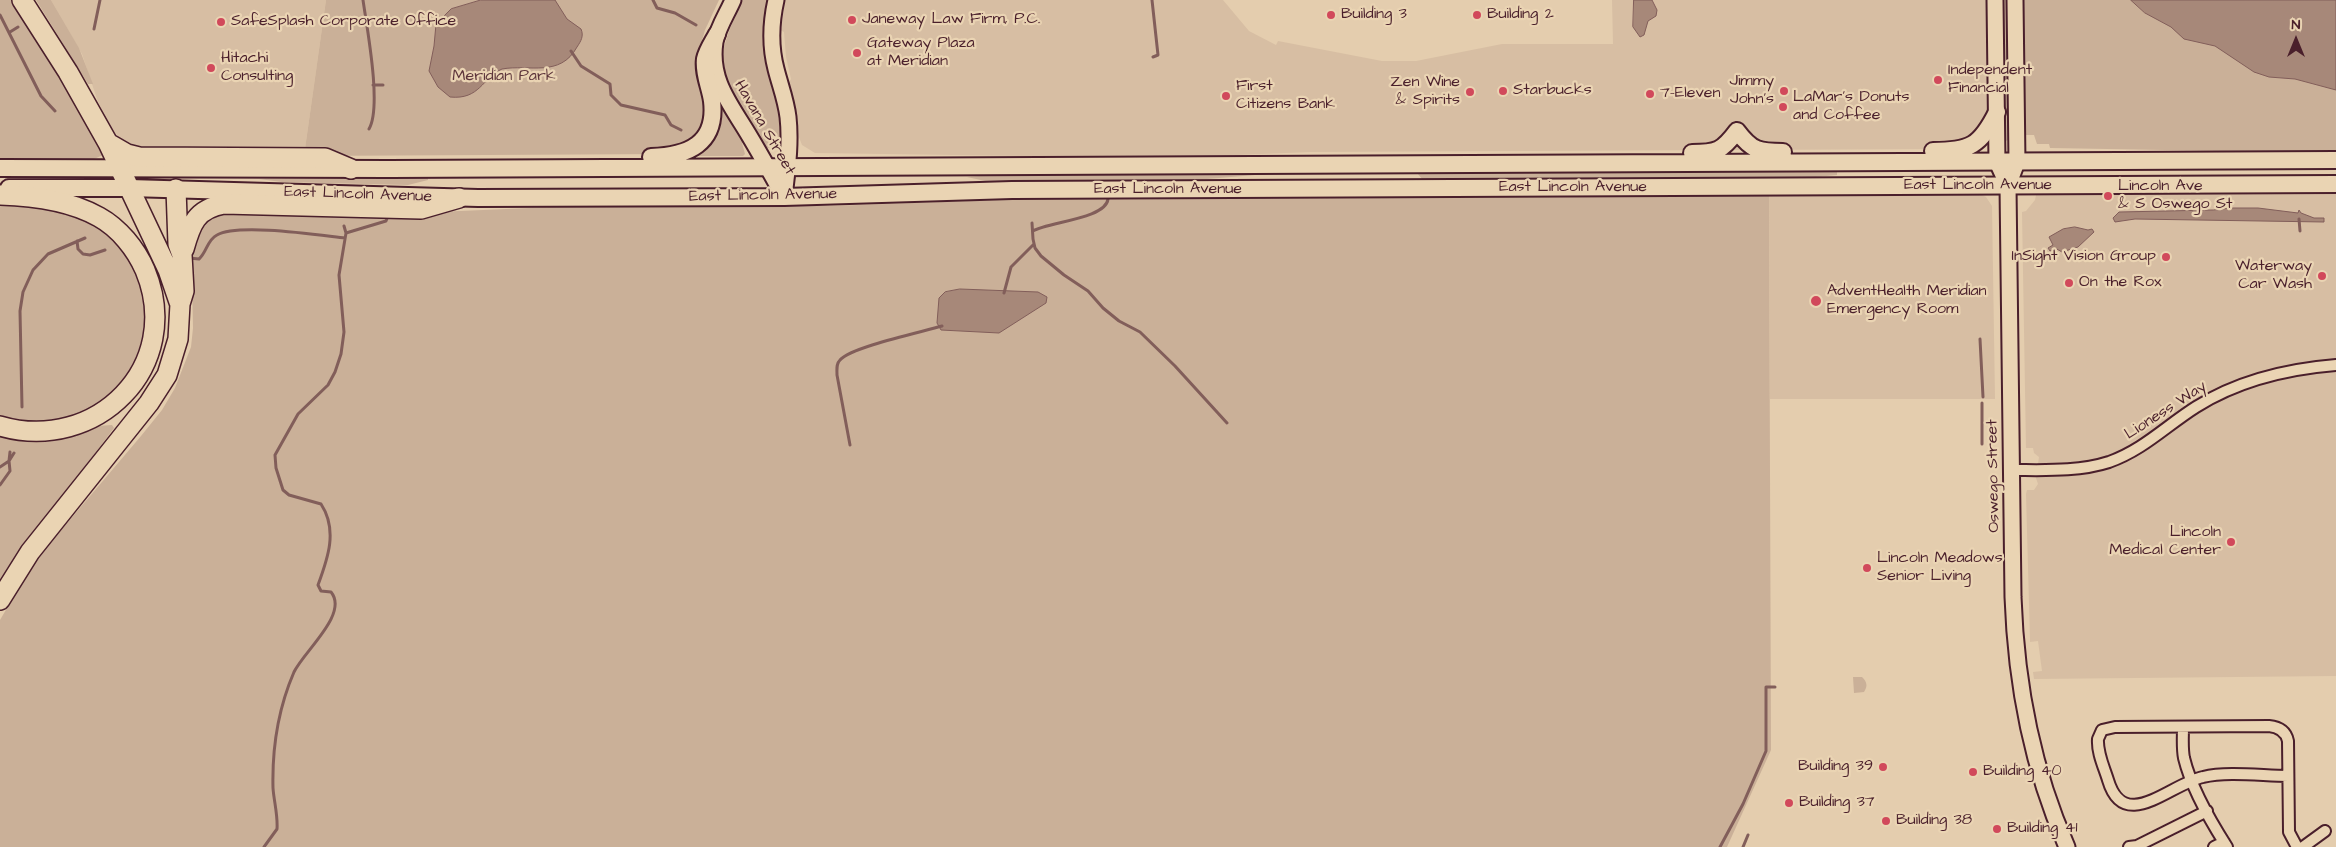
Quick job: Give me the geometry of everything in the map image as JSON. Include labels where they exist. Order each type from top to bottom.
[{"type":"highway","points":[[22,0],[77,87],[121,168],[168,270],[173,291],[180,304]]},
{"type":"highway","points":[[108,143],[123,152],[139,158],[325,158],[351,169]]},
{"type":"highway","points":[[176,189],[178,244],[182,255]]},
{"type":"highway","points":[[0,196],[34,198],[66,203],[91,212],[108,222],[128,241],[140,260],[151,287],[155,316],[151,347],[140,373],[124,395],[101,414],[83,423],[55,431],[25,432],[0,426]]},
{"type":"highway","points":[[0,600],[20,567],[163,382],[178,339],[180,304],[184,291],[182,255],[187,232],[194,221],[210,208],[224,204],[421,209],[459,198]]},
{"type":"main road","name":"Havana Street","points":[[733,0],[717,34],[714,58],[720,87],[784,197]]},
{"type":"main road","name":"Havana Street","points":[[776,0],[772,46],[788,117],[790,148],[784,197]]},
{"type":"main road","name":"Oswego Street","points":[[1995,0],[1997,162],[2008,186]]},
{"type":"main road","name":"Oswego Street","points":[[2015,0],[2017,162],[2008,186],[2013,597],[2020,682],[2038,768],[2067,847]]},
{"type":"main road","points":[[546,168],[568,157],[672,156],[693,148],[706,134],[712,117],[712,101],[705,63],[706,55],[717,34]]},
{"type":"main road","points":[[1867,162],[1894,152],[1954,151],[1967,148],[1982,138],[1996,112]]},
{"type":"main road","points":[[1598,164],[1624,153],[1710,153],[1725,146],[1737,131],[1747,144],[1758,151],[1812,152],[1827,163]]},
{"type":"main road","name":"East Lincoln Avenue","points":[[0,168],[351,169],[2336,160]]},
{"type":"main road","name":"East Lincoln Avenue","points":[[0,188],[176,189],[459,198],[784,197],[981,190],[2336,184]]},
{"type":"street","name":"Lioness Way","points":[[2011,470],[2075,468],[2111,461],[2141,448],[2196,407],[2233,388],[2286,371],[2336,365]]},
{"type":"street","points":[[2288,776],[2212,776],[2192,780],[2140,805],[2126,805],[2112,794],[2098,747],[2099,735],[2108,728],[2269,726],[2278,728],[2285,734],[2288,741],[2289,832],[2297,847]]},
{"type":"street","points":[[2183,727],[2184,757],[2192,780],[2221,845]]},
{"type":"street","points":[[2134,847],[2207,811]]},
{"type":"street","points":[[2303,847],[2325,831]]},
{"type":"shaded area","points":[[51,0],[326,0],[304,156],[134,148],[114,132],[104,115],[82,54]]},
{"type":"shaded area","points":[[481,0],[555,0],[567,19],[581,29],[581,41],[570,57],[562,63],[543,68],[502,69],[474,92],[460,97],[450,97],[438,87],[429,71],[436,24],[451,9]]},
{"type":"shaded area","points":[[783,0],[1223,0],[1249,31],[1276,45],[1278,41],[1382,61],[1416,61],[1502,44],[1613,44],[1612,0],[1990,0],[1989,117],[1975,133],[1950,149],[1310,152],[1164,158],[815,153],[802,145],[797,132],[795,111],[788,84],[791,79],[786,57],[784,32],[780,30]]},
{"type":"shaded area","points":[[1634,0],[1652,0],[1657,10],[1656,16],[1648,21],[1644,35],[1640,37],[1633,27]]},
{"type":"shaded area","points":[[2131,0],[2336,0],[2336,90],[2295,79],[2269,77],[2254,72],[2215,46],[2184,39],[2171,27],[2145,13]]},
{"type":"shaded area","points":[[2336,194],[2336,676],[2034,679],[2033,672],[2042,671],[2038,641],[2030,642],[2026,494],[2027,490],[2034,490],[2038,484],[2036,478],[2039,457],[2034,453],[2033,448],[2026,448],[2022,212],[2026,211],[2035,200],[2036,195]]},
{"type":"shaded area","points":[[1982,195],[1986,197],[1992,206],[1995,399],[1770,399],[1769,196]]},
{"type":"shaded area","points":[[2258,208],[2298,213],[2299,210],[2301,213],[2314,218],[2324,218],[2324,222],[2135,219],[2115,222],[2113,218],[2119,212]]},
{"type":"shaded area","points":[[2075,227],[2092,229],[2094,232],[2078,247],[2062,252],[2055,248],[2050,251],[2048,248],[2053,245],[2049,237],[2063,229]]},
{"type":"shaded area","points":[[960,289],[1038,292],[1047,297],[1046,303],[999,333],[941,330],[937,323],[939,298],[945,292]]},
{"type":"green space","points":[[0,0],[16,0],[79,101],[103,155],[94,159],[0,159]]},
{"type":"green space","points":[[36,0],[51,0],[79,48],[93,84],[88,84]]},
{"type":"green space","name":"Meridian Park","points":[[326,0],[719,0],[705,30],[699,52],[707,101],[701,133],[668,154],[304,156]]},
{"type":"green space","points":[[743,0],[768,0],[765,46],[769,73],[780,118],[781,136],[780,145],[764,149],[729,92],[722,65],[726,40]]},
{"type":"green space","points":[[2000,0],[2006,0],[2008,18],[2009,139],[2006,141],[2003,139]]},
{"type":"green space","points":[[2021,0],[2336,0],[2336,153],[2050,148],[2049,144],[2037,144],[2034,135],[2023,135]]},
{"type":"green space","points":[[719,102],[746,141],[742,143],[745,154],[743,156],[693,156]]},
{"type":"green space","points":[[1837,171],[1837,175],[1795,179],[1423,180],[1417,173]]},
{"type":"green space","points":[[1267,174],[1183,181],[990,182],[967,177],[990,175]]},
{"type":"green space","points":[[428,177],[428,180],[408,185],[282,182],[259,179]]},
{"type":"green space","points":[[1769,196],[1771,750],[1727,847],[0,847],[0,620],[34,562],[141,436],[162,410],[175,388],[191,347],[193,328],[191,233],[214,213],[436,212],[577,206],[830,206],[997,200]]},
{"type":"green space","points":[[0,205],[47,209],[92,225],[94,223],[119,246],[134,267],[143,299],[144,323],[140,346],[131,367],[118,386],[100,402],[80,413],[56,420],[35,422],[14,420],[0,416]]},
{"type":"green space","points":[[112,425],[114,428],[32,537],[0,584],[0,433]]},
{"type":"green space","points":[[1853,677],[1862,677],[1864,679],[1866,686],[1864,692],[1854,693]]},
{"type":"waterway","points":[[94,29],[100,0]]},
{"type":"waterway","points":[[363,0],[374,86],[373,118],[369,129]]},
{"type":"waterway","points":[[653,0],[657,8],[675,13],[696,25]]},
{"type":"waterway","points":[[1152,0],[1158,55],[1153,57]]},
{"type":"waterway","points":[[0,15],[41,96],[55,111]]},
{"type":"waterway","points":[[10,32],[18,27]]},
{"type":"waterway","points":[[571,51],[581,66],[610,84],[611,95],[621,105],[665,115],[671,125],[681,130]]},
{"type":"waterway","points":[[373,85],[383,85]]},
{"type":"waterway","points":[[1033,231],[1087,216],[1105,206],[1108,199]]},
{"type":"waterway","points":[[346,233],[386,221],[388,216]]},
{"type":"waterway","points":[[2299,219],[2300,231]]},
{"type":"waterway","points":[[1032,223],[1035,248],[1041,256],[1064,275],[1088,291],[1103,308],[1119,321],[1140,332],[1175,366],[1227,423]]},
{"type":"waterway","points":[[264,847],[277,829],[273,788],[275,743],[280,714],[288,686],[299,663],[323,632],[334,611],[335,601],[331,592],[321,591],[318,585],[330,544],[329,524],[326,514],[321,504],[289,495],[283,490],[276,468],[275,455],[298,414],[328,385],[341,354],[344,332],[339,275],[346,233],[344,226]]},
{"type":"waterway","points":[[189,258],[199,259],[209,243],[217,235],[242,230],[279,231],[345,238]]},
{"type":"waterway","points":[[22,407],[20,311],[23,292],[33,270],[48,254],[85,238]]},
{"type":"waterway","points":[[77,241],[78,249],[83,254],[90,255],[105,250]]},
{"type":"waterway","points":[[1004,293],[1011,267],[1034,244]]},
{"type":"waterway","points":[[850,445],[837,375],[837,367],[840,360],[847,355],[872,345],[942,326]]},
{"type":"waterway","points":[[1980,339],[1983,397]]},
{"type":"waterway","points":[[1982,403],[1982,444]]},
{"type":"waterway","points":[[0,467],[9,461],[10,452]]},
{"type":"waterway","points":[[0,485],[10,471],[9,461],[14,453]]},
{"type":"waterway","points":[[1720,847],[1743,804],[1766,751],[1766,687],[1775,687]]},
{"type":"waterway","points":[[1743,847],[1748,835]]},
{"type":"place","name":"Building 3","points":[[1331,15]]},
{"type":"place","name":"Building 2","points":[[1477,15]]},
{"type":"place","name":"Janeway Law Firm, P.C.","points":[[852,20]]},
{"type":"place","name":"SafeSplash Corporate Office","points":[[221,22]]},
{"type":"place","name":"Gateway Plaza at Meridian","points":[[857,53]]},
{"type":"place","name":"Hitachi Consulting","points":[[211,68]]},
{"type":"place","name":"Independent Financial","points":[[1938,80]]},
{"type":"place","name":"Starbucks","points":[[1503,91]]},
{"type":"place","name":"Jimmy John's","points":[[1784,91]]},
{"type":"place","name":"Zen Wine & Spirits","points":[[1470,92]]},
{"type":"place","name":"7-Eleven","points":[[1650,94]]},
{"type":"place","name":"First Citizens Bank","points":[[1226,96]]},
{"type":"place","name":"LaMar's Donuts and Coffee","points":[[1783,107]]},
{"type":"place","name":"Lincoln Ave & S Oswego St","points":[[2108,196]]},
{"type":"place","name":"InSight Vision Group","points":[[2166,257]]},
{"type":"place","name":"Waterway Car Wash","points":[[2322,276]]},
{"type":"place","name":"On the Rox","points":[[2069,283]]},
{"type":"place","name":"AdventHealth Meridian Emergency Room","points":[[1816,301]]},
{"type":"place","name":"Lincoln Medical Center","points":[[2231,542]]},
{"type":"place","name":"Lincoln Meadows Senior Living","points":[[1867,568]]},
{"type":"place","name":"Building 39","points":[[1883,767]]},
{"type":"place","name":"Building 40","points":[[1973,772]]},
{"type":"place","name":"Building 37","points":[[1789,803]]},
{"type":"place","name":"Building 38","points":[[1886,821]]},
{"type":"place","name":"Building 41","points":[[1997,829]]}]
